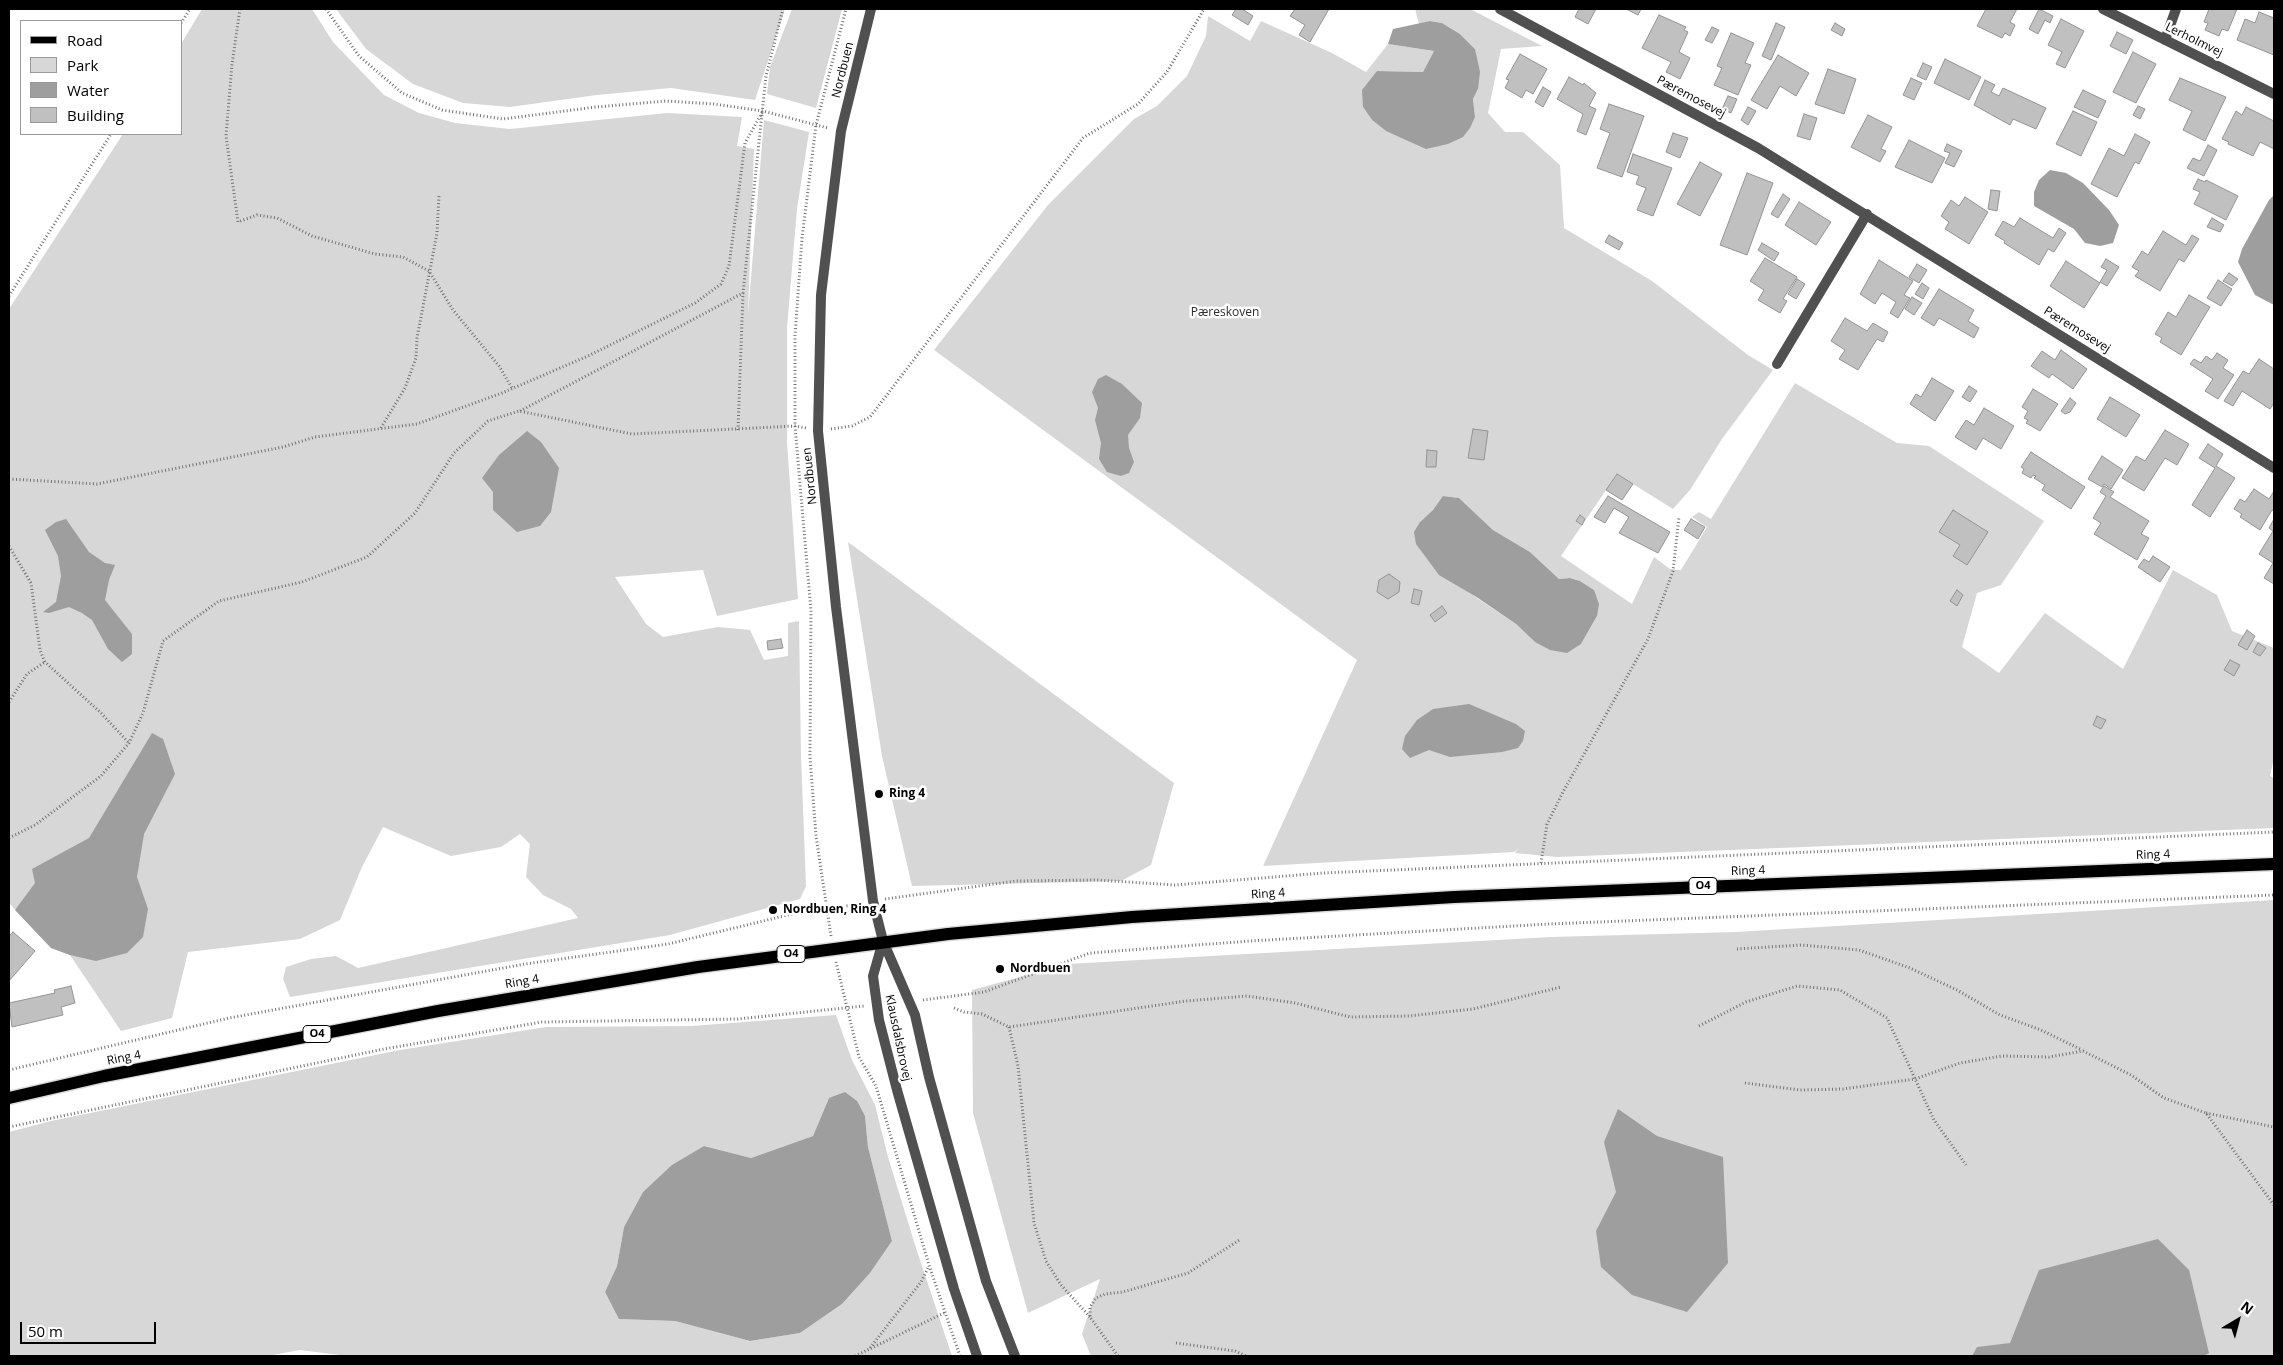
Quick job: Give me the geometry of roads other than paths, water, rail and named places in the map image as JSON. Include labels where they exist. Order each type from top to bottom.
[{"type":"main road","name":"Ring 4","points":[[9,1098],[104,1076],[438,1011],[645,976],[884,941],[1132,917],[1454,897],[2274,864]]},
{"type":"street","name":"Nordbuen","points":[[871,9],[840,140],[821,295],[818,431],[836,607],[869,878],[872,901],[884,941]]},
{"type":"street","name":"Pæremosevej","points":[[1500,9],[1758,148],[2274,468]]},
{"type":"street","name":"Lerholmvej","points":[[2103,9],[2274,94]]},
{"type":"street","points":[[2165,40],[2176,9]]},
{"type":"street","points":[[1777,364],[1866,214]]},
{"type":"street","name":"Klausdalsbrovej","points":[[884,941],[915,1015],[929,1077],[986,1281],[1015,1356]]},
{"type":"street","name":"Klausdalsbrovej","points":[[884,941],[873,976],[879,1020],[954,1289],[977,1356]]},
{"type":"water","points":[[1430,21],[1442,23],[1460,34],[1475,49],[1480,72],[1478,89],[1473,99],[1475,117],[1470,128],[1463,137],[1448,144],[1426,149],[1386,131],[1372,120],[1363,107],[1362,90],[1377,71],[1423,72],[1434,51],[1388,44],[1393,29]]},
{"type":"water","points":[[2050,170],[2066,173],[2083,183],[2109,210],[2119,225],[2113,243],[2100,246],[2085,243],[2074,229],[2034,206],[2034,192],[2039,180]]},
{"type":"water","points":[[2274,195],[2274,305],[2255,295],[2238,262],[2242,249],[2269,200]]},
{"type":"water","points":[[1106,375],[1122,384],[1142,403],[1140,418],[1128,435],[1129,448],[1134,462],[1129,473],[1121,476],[1107,472],[1099,459],[1101,443],[1095,420],[1098,408],[1092,392],[1098,379]]},
{"type":"water","points":[[527,431],[541,442],[559,468],[551,512],[540,526],[517,532],[493,510],[493,492],[482,478],[499,455]]},
{"type":"water","points":[[1443,496],[1459,498],[1493,530],[1530,552],[1559,579],[1570,578],[1580,581],[1594,590],[1599,604],[1597,616],[1581,644],[1567,653],[1550,650],[1535,642],[1516,624],[1478,598],[1439,575],[1416,544],[1414,532],[1420,522],[1433,510]]},
{"type":"water","points":[[66,519],[89,552],[105,563],[115,565],[109,580],[105,600],[132,634],[132,654],[122,662],[108,649],[92,620],[82,613],[69,607],[49,613],[43,612],[56,602],[61,576],[58,556],[45,530],[56,522]]},
{"type":"water","points":[[1469,704],[1516,724],[1525,731],[1523,741],[1518,748],[1502,752],[1450,757],[1429,750],[1410,758],[1402,749],[1405,736],[1417,720],[1433,709]]},
{"type":"water","points":[[152,733],[163,739],[175,774],[144,834],[137,877],[148,909],[143,937],[127,953],[96,961],[51,948],[15,910],[35,883],[32,869],[89,838]]},
{"type":"water","points":[[845,1092],[857,1101],[865,1116],[868,1147],[892,1241],[870,1273],[842,1304],[800,1333],[750,1341],[675,1321],[619,1319],[605,1292],[617,1266],[624,1227],[643,1192],[672,1165],[704,1146],[751,1158],[813,1136],[829,1098]]},
{"type":"water","points":[[1618,1109],[1657,1136],[1723,1157],[1728,1263],[1687,1312],[1632,1295],[1601,1267],[1596,1231],[1616,1192],[1604,1142]]},
{"type":"water","points":[[2158,1239],[2189,1270],[2209,1353],[2204,1356],[1972,1356],[1977,1347],[2010,1343],[2039,1270]]},
{"type":"place","name":"Ring 4","points":[[879,794]]},
{"type":"place","name":"Nordbuen, Ring 4","points":[[773,910]]},
{"type":"place","name":"Nordbuen","points":[[1000,969]]},
{"type":"park label","name":"Pæreskoven","points":[[1225,313]]}]
